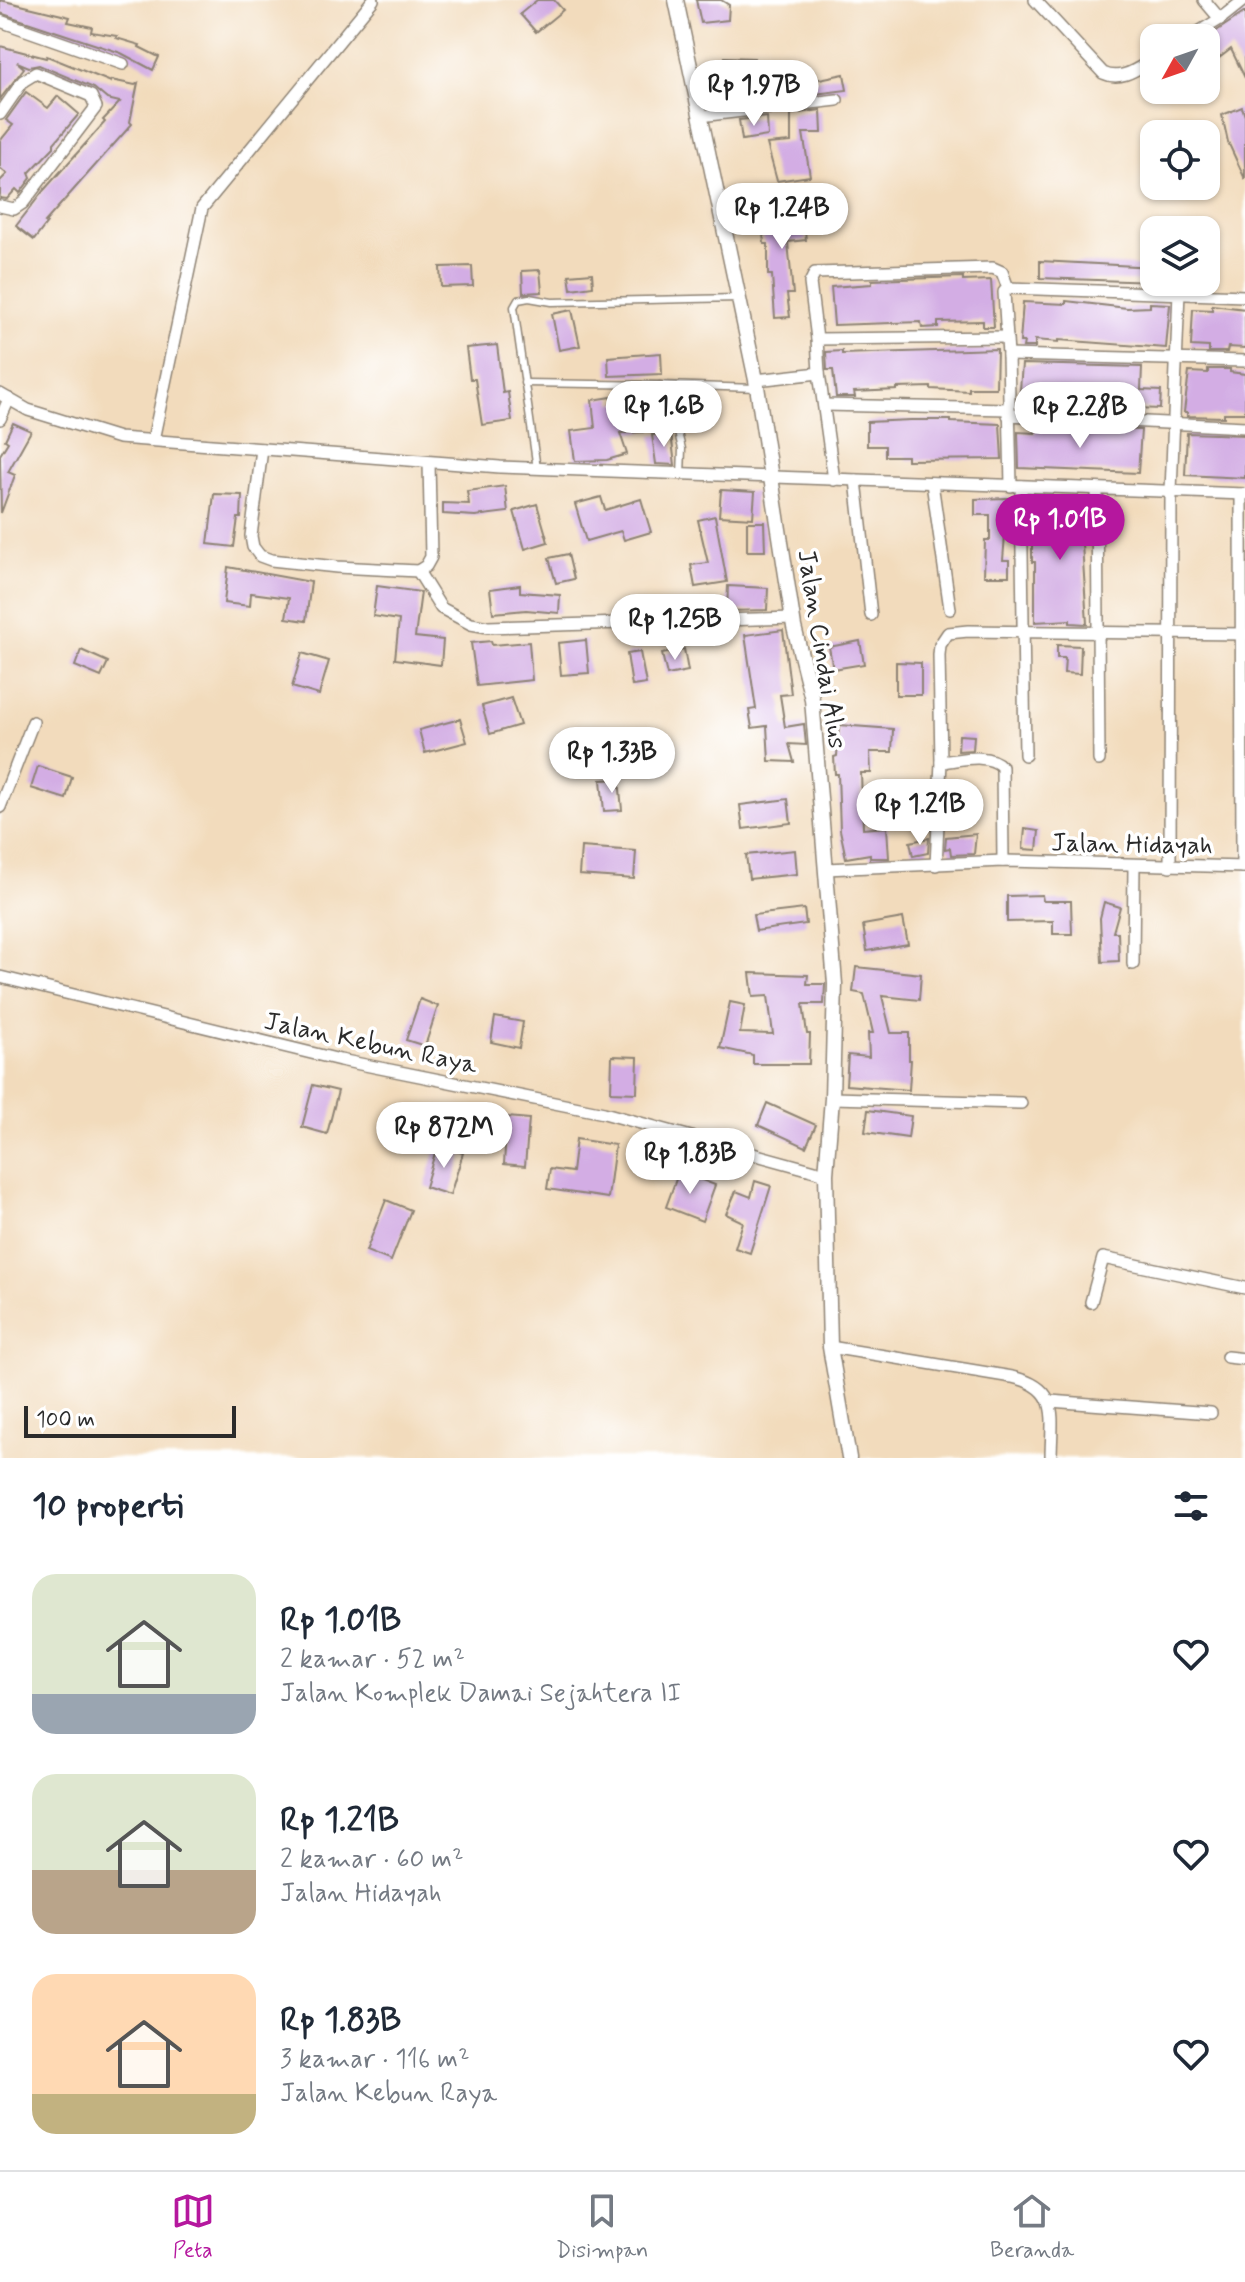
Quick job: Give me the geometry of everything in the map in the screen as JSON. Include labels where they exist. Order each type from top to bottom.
[{"type":"street","points":[[153,440],[202,208],[373,0]]},
{"type":"street","name":"Jalan Cindai Alus","points":[[676,0],[756,384],[793,618],[812,699],[835,984],[826,1174],[830,1347],[849,1458]]},
{"type":"street","points":[[1035,0],[1103,73],[1112,78],[1127,75],[1140,67]]},
{"type":"street","points":[[1204,0],[1220,19]]},
{"type":"street","points":[[1212,24],[1244,0]]},
{"type":"street","points":[[0,21],[123,64]]},
{"type":"street","points":[[0,114],[23,81],[36,73],[91,96],[96,107],[23,203],[14,209],[0,206]]},
{"type":"street","points":[[700,116],[837,100]]},
{"type":"street","points":[[834,480],[810,283],[815,273],[993,268],[1002,272],[1008,288]]},
{"type":"street","points":[[1025,755],[1023,633],[1016,486],[1008,412],[1004,292],[1008,288],[1140,291]]},
{"type":"street","points":[[1220,294],[1245,296]]},
{"type":"street","points":[[1170,866],[1171,491],[1179,296]]},
{"type":"street","points":[[817,339],[1007,337]]},
{"type":"street","points":[[1008,355],[1245,361]]},
{"type":"street","points":[[756,384],[819,373]]},
{"type":"street","points":[[0,419],[4,396],[28,410],[119,438],[537,469],[1243,494],[1244,867]]},
{"type":"street","points":[[824,405],[1008,412],[1245,427]]},
{"type":"street","points":[[262,449],[251,536],[253,547],[260,556],[271,560],[322,565],[418,571],[426,566],[431,557],[429,462]]},
{"type":"street","points":[[856,480],[871,615]]},
{"type":"street","points":[[932,483],[950,609]]},
{"type":"street","points":[[1097,489],[1099,760]]},
{"type":"street","points":[[418,571],[441,608],[471,624],[488,627],[793,618]]},
{"type":"street","points":[[936,865],[941,762],[939,655],[944,637],[954,631],[1244,634]]},
{"type":"street","points":[[0,807],[33,722]]},
{"type":"street","points":[[941,762],[985,758],[1002,767],[1003,861]]},
{"type":"street","name":"Jalan Hidayah","points":[[826,869],[1003,861],[1244,867]]},
{"type":"street","points":[[1133,964],[1134,865]]},
{"type":"street","name":"Jalan Kebun Raya","points":[[0,977],[340,1060],[604,1113],[826,1174]]},
{"type":"street","points":[[832,1098],[1021,1103]]},
{"type":"street","points":[[1091,1302],[1103,1258],[1245,1288]]},
{"type":"street","points":[[830,1347],[1023,1379],[1037,1385],[1050,1401],[1051,1458]]},
{"type":"street","points":[[1227,1357],[1245,1359]]},
{"type":"street","points":[[1050,1401],[1211,1413]]},
{"type":"lane","points":[[537,469],[514,307],[518,300],[739,298]]},
{"type":"lane","points":[[524,383],[756,384]]},
{"type":"lane","points":[[660,385],[669,396],[682,449],[681,475]]},
{"type":"building","points":[[0,0],[70,17],[68,22],[92,27],[91,32],[117,36],[159,57],[153,70],[121,53],[0,13]]},
{"type":"building","points":[[537,0],[554,0],[563,10],[536,32],[520,14]]},
{"type":"building","points":[[696,0],[721,0],[729,5],[728,20],[701,23]]},
{"type":"building","points":[[1245,12],[1245,78],[1231,49],[1220,57],[1220,29]]},
{"type":"building","points":[[0,46],[47,56],[111,82],[138,83],[132,124],[45,222],[34,240],[16,226],[120,102],[107,99],[94,88],[39,65],[29,67],[17,62],[24,68],[0,99]]},
{"type":"building","points":[[725,57],[754,58],[756,73],[763,71],[768,99],[754,101],[753,95],[722,96],[716,70],[726,70]]},
{"type":"building","points":[[844,74],[847,90],[790,97],[790,85]]},
{"type":"building","points":[[26,92],[48,108],[58,96],[79,114],[29,173],[31,178],[20,193],[16,189],[7,199],[0,198],[0,181],[7,174],[0,168],[0,141],[13,125],[6,120]]},
{"type":"building","points":[[1242,107],[1245,116],[1245,179],[1228,142],[1222,115]]},
{"type":"building","points":[[821,110],[822,133],[803,133],[810,176],[777,181],[767,144],[791,142],[791,114]]},
{"type":"building","points":[[767,117],[768,136],[742,140],[739,120]]},
{"type":"building","points":[[802,205],[806,240],[788,242],[793,294],[787,294],[790,317],[775,318],[772,275],[768,275],[768,244],[764,244],[761,211]]},
{"type":"building","points":[[1040,261],[1140,266],[1140,282],[1040,278]]},
{"type":"building","points":[[472,266],[473,286],[441,287],[440,267]]},
{"type":"building","points":[[540,270],[542,292],[523,293],[522,271]]},
{"type":"building","points":[[592,273],[593,286],[571,289],[569,275]]},
{"type":"building","points":[[963,277],[963,281],[991,280],[994,327],[983,327],[983,321],[938,322],[938,327],[922,328],[921,322],[834,325],[831,287],[872,284],[872,280]]},
{"type":"building","points":[[1066,301],[1127,308],[1150,307],[1150,303],[1170,304],[1166,348],[1059,340],[1035,340],[1035,347],[1023,347],[1024,342],[1020,342],[1023,302],[1066,304]]},
{"type":"building","points":[[1212,305],[1245,309],[1245,348],[1228,347],[1227,352],[1209,352],[1209,347],[1191,346],[1193,309],[1212,310]]},
{"type":"building","points":[[572,310],[580,346],[559,350],[552,314]]},
{"type":"building","points":[[497,345],[503,393],[508,392],[512,421],[482,425],[475,379],[470,379],[466,348]]},
{"type":"building","points":[[997,349],[996,388],[969,388],[969,391],[931,387],[897,388],[854,392],[855,397],[836,397],[833,370],[827,370],[826,352]]},
{"type":"building","points":[[661,353],[662,374],[609,376],[608,357]]},
{"type":"building","points":[[1022,364],[1142,367],[1141,390],[1161,391],[1160,409],[1019,403]]},
{"type":"building","points":[[1208,369],[1230,369],[1230,372],[1245,374],[1245,413],[1224,413],[1224,417],[1187,416],[1184,412],[1189,372],[1208,373]]},
{"type":"building","points":[[612,397],[613,403],[642,401],[643,432],[620,433],[627,454],[607,460],[575,461],[571,431],[595,428],[592,400]]},
{"type":"building","points":[[911,420],[1000,424],[1002,459],[907,460],[907,456],[885,456],[885,446],[867,446],[867,422]]},
{"type":"building","points":[[13,423],[31,431],[8,472],[15,475],[1,513],[0,455],[8,442],[5,440]]},
{"type":"building","points":[[1035,427],[1141,430],[1138,473],[1019,468],[1018,432],[1035,433]]},
{"type":"building","points":[[671,433],[675,465],[656,464],[652,435]]},
{"type":"building","points":[[1187,433],[1245,435],[1245,478],[1185,475]]},
{"type":"building","points":[[505,486],[508,512],[475,516],[443,514],[443,503],[469,504],[467,491]]},
{"type":"building","points":[[721,490],[755,492],[753,518],[719,516]]},
{"type":"building","points":[[214,494],[242,495],[241,518],[238,518],[234,547],[208,544]]},
{"type":"building","points":[[601,497],[605,510],[641,499],[651,532],[624,540],[621,531],[586,541],[575,504]]},
{"type":"building","points":[[1008,498],[1003,560],[1009,560],[1009,576],[984,576],[985,540],[990,540],[990,515],[975,515],[975,499]]},
{"type":"building","points":[[1034,498],[1087,502],[1087,521],[1082,521],[1082,544],[1087,624],[1070,623],[1070,620],[1035,622],[1032,542],[1039,542],[1040,515],[1034,515]]},
{"type":"building","points":[[537,504],[548,542],[525,549],[514,511]]},
{"type":"building","points":[[715,516],[727,582],[695,587],[691,565],[708,563],[698,520]]},
{"type":"building","points":[[747,522],[764,522],[765,551],[747,551]]},
{"type":"building","points":[[568,554],[574,579],[556,583],[549,558]]},
{"type":"building","points":[[228,567],[311,582],[306,621],[286,618],[289,598],[251,593],[250,606],[224,603]]},
{"type":"building","points":[[520,585],[520,592],[560,595],[559,613],[526,610],[493,613],[490,589]]},
{"type":"building","points":[[377,586],[421,592],[415,637],[443,640],[441,665],[395,659],[399,620],[373,616]]},
{"type":"building","points":[[728,586],[768,588],[767,610],[727,611]]},
{"type":"building","points":[[783,630],[791,694],[780,695],[785,727],[804,724],[806,745],[789,744],[794,762],[769,761],[767,726],[752,728],[749,710],[756,709],[745,635]]},
{"type":"building","points":[[586,640],[589,673],[561,675],[558,643]]},
{"type":"building","points":[[491,641],[492,645],[529,642],[532,680],[477,686],[471,643]]},
{"type":"building","points":[[860,641],[864,664],[833,669],[829,647]]},
{"type":"building","points":[[1057,645],[1081,646],[1080,674],[1064,673],[1065,658],[1057,658]]},
{"type":"building","points":[[684,649],[688,671],[667,675],[662,654]]},
{"type":"building","points":[[81,650],[108,662],[101,677],[75,666]]},
{"type":"building","points":[[640,652],[646,684],[632,686],[627,654]]},
{"type":"building","points":[[302,653],[329,661],[319,695],[292,687]]},
{"type":"building","points":[[896,662],[921,663],[921,695],[896,695]]},
{"type":"building","points":[[511,698],[520,725],[490,734],[482,706]]},
{"type":"building","points":[[460,719],[467,742],[425,753],[419,730]]},
{"type":"building","points":[[839,725],[893,729],[892,752],[870,752],[871,773],[861,773],[863,829],[887,827],[889,858],[870,858],[870,854],[846,858],[840,830],[838,774],[835,774],[834,757],[837,756]]},
{"type":"building","points":[[959,735],[974,736],[973,750],[958,751]]},
{"type":"building","points":[[38,766],[72,777],[66,799],[31,788]]},
{"type":"building","points":[[619,779],[622,810],[604,811],[601,780]]},
{"type":"building","points":[[788,799],[791,823],[743,829],[740,805]]},
{"type":"building","points":[[1025,829],[1039,831],[1037,850],[1023,849]]},
{"type":"building","points":[[976,834],[974,854],[951,855],[950,848],[945,849],[946,837]]},
{"type":"building","points":[[929,838],[928,853],[913,856],[910,842]]},
{"type":"building","points":[[581,847],[636,851],[634,879],[579,875]]},
{"type":"building","points":[[795,850],[797,874],[749,879],[746,855]]},
{"type":"building","points":[[1042,895],[1043,901],[1071,901],[1072,934],[1053,934],[1053,921],[1007,922],[1007,896]]},
{"type":"building","points":[[1104,902],[1120,907],[1113,932],[1118,932],[1119,961],[1102,962],[1100,918]]},
{"type":"building","points":[[804,909],[806,924],[756,931],[753,915]]},
{"type":"building","points":[[903,918],[908,944],[867,951],[863,925]]},
{"type":"building","points":[[856,967],[921,974],[919,1000],[882,996],[891,1033],[909,1033],[909,1090],[846,1085],[848,1055],[869,1057],[868,1033],[873,1033],[864,994],[853,992]]},
{"type":"building","points":[[750,973],[808,975],[807,984],[825,984],[824,1004],[803,1004],[807,1034],[810,1034],[809,1064],[753,1064],[753,1055],[720,1048],[730,1002],[745,1005],[740,1033],[773,1034],[768,996],[753,997]]},
{"type":"building","points":[[420,999],[438,1006],[425,1046],[406,1040]]},
{"type":"building","points":[[495,1017],[523,1022],[519,1048],[491,1042]]},
{"type":"building","points":[[612,1056],[638,1057],[637,1093],[611,1092]]},
{"type":"building","points":[[313,1085],[338,1091],[327,1134],[302,1127]]},
{"type":"building","points":[[767,1103],[816,1125],[806,1147],[758,1125]]},
{"type":"building","points":[[868,1110],[911,1116],[908,1138],[865,1132]]},
{"type":"building","points":[[507,1117],[529,1119],[525,1166],[504,1164]]},
{"type":"building","points":[[576,1139],[615,1145],[608,1198],[547,1189],[550,1169],[572,1172]]},
{"type":"building","points":[[437,1146],[463,1153],[450,1195],[425,1187]]},
{"type":"building","points":[[679,1171],[715,1185],[702,1221],[666,1207]]},
{"type":"building","points":[[755,1181],[771,1186],[750,1253],[735,1248],[743,1222],[726,1214],[736,1191],[751,1197]]},
{"type":"building","points":[[386,1200],[411,1210],[391,1261],[366,1251]]}]
